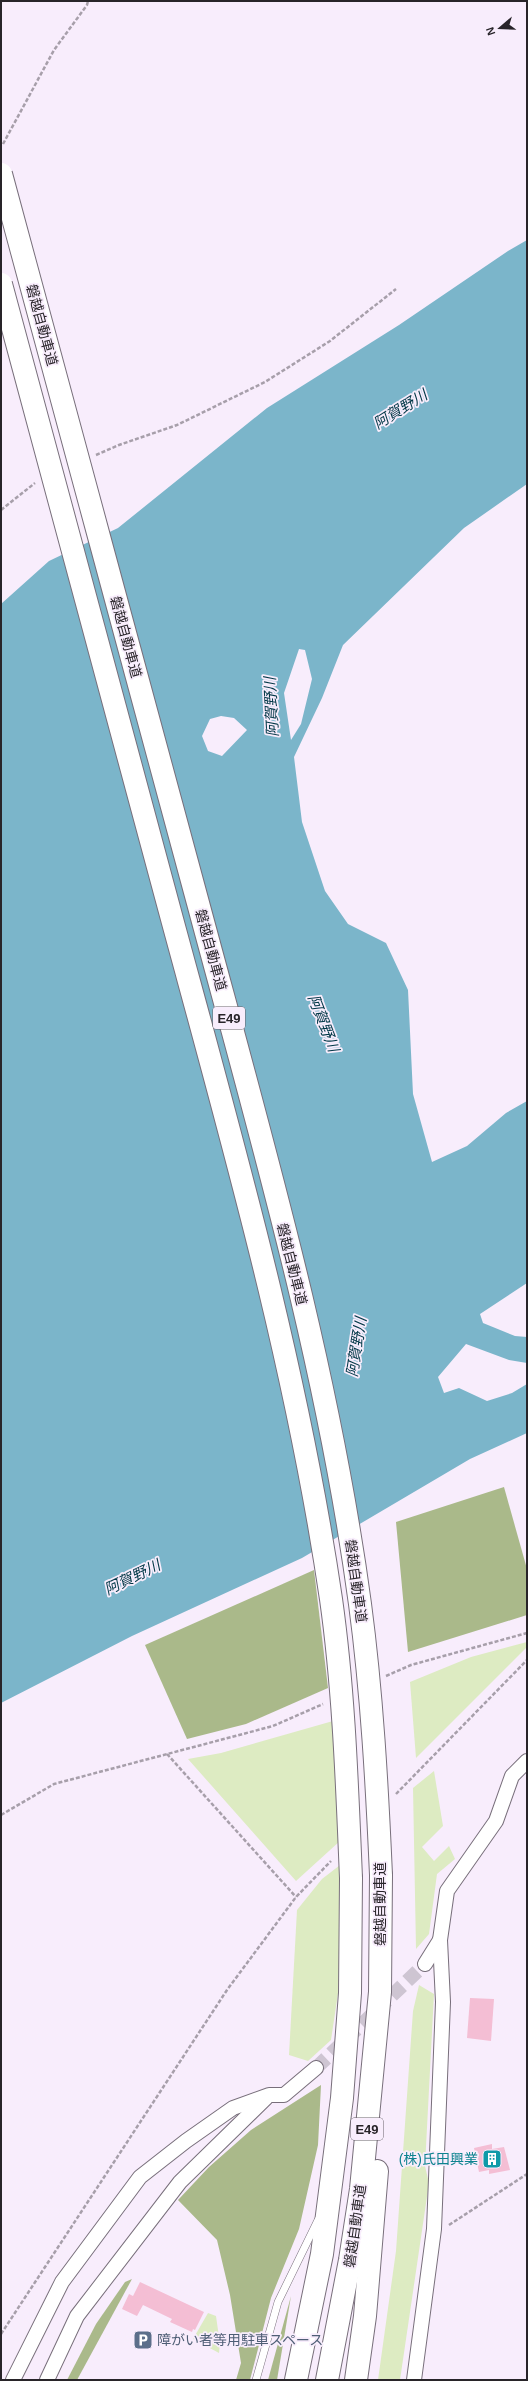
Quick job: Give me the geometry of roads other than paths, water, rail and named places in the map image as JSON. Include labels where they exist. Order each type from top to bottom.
[{"type":"highway","name":"磐越自動車道","points":[[1,174],[257,1122],[319,1375],[343,1497],[360,1604],[372,1710],[381,1875],[380,1992],[361,2189],[350,2260],[327,2380]]},
{"type":"highway","name":"磐越自動車道","points":[[1,284],[230,1130],[290,1377],[316,1505],[332,1603],[343,1698],[351,1878],[350,1993],[342,2098],[322,2254],[296,2380]]},
{"type":"highway","points":[[356,2380],[365,2316],[392,1969],[381,1875]]},
{"type":"street","points":[[414,2380],[434,2229],[443,2002],[440,1940],[447,1891],[496,1821],[512,1776],[527,1761]]},
{"type":"street","points":[[425,1964],[440,1940]]},
{"type":"street","points":[[13,2380],[62,2282],[140,2177],[186,2140],[232,2108],[269,2095],[284,2095],[316,2068]]},
{"type":"street","points":[[47,2380],[77,2316],[180,2182],[269,2095]]},
{"type":"lane","points":[[256,2380],[278,2302],[329,2197]]},
{"type":"water","name":"阿賀野川","points":[[527,240],[527,484],[464,528],[343,645],[322,698],[294,757],[302,822],[325,891],[348,924],[386,943],[408,990],[413,1094],[432,1162],[467,1146],[506,1113],[527,1101],[527,1283],[480,1314],[483,1323],[515,1336],[527,1337],[527,1363],[509,1360],[466,1344],[438,1377],[444,1393],[459,1388],[487,1401],[512,1393],[527,1384],[527,1433],[470,1459],[302,1558],[132,1636],[1,1703],[1,604],[49,561],[118,528],[267,408],[399,325],[508,251]],"holes":[[[299,649],[305,650],[312,679],[301,724],[291,740],[284,693]],[[221,716],[234,718],[247,730],[222,756],[208,751],[202,736],[210,719]]]},
{"type":"tunnel","points":[[316,2068],[425,1964]]},
{"type":"place","name":"(株)氏田興業","points":[[492,2159]]},
{"type":"place","name":"障がい者等用駐車スペース","points":[[143,2340]]}]
